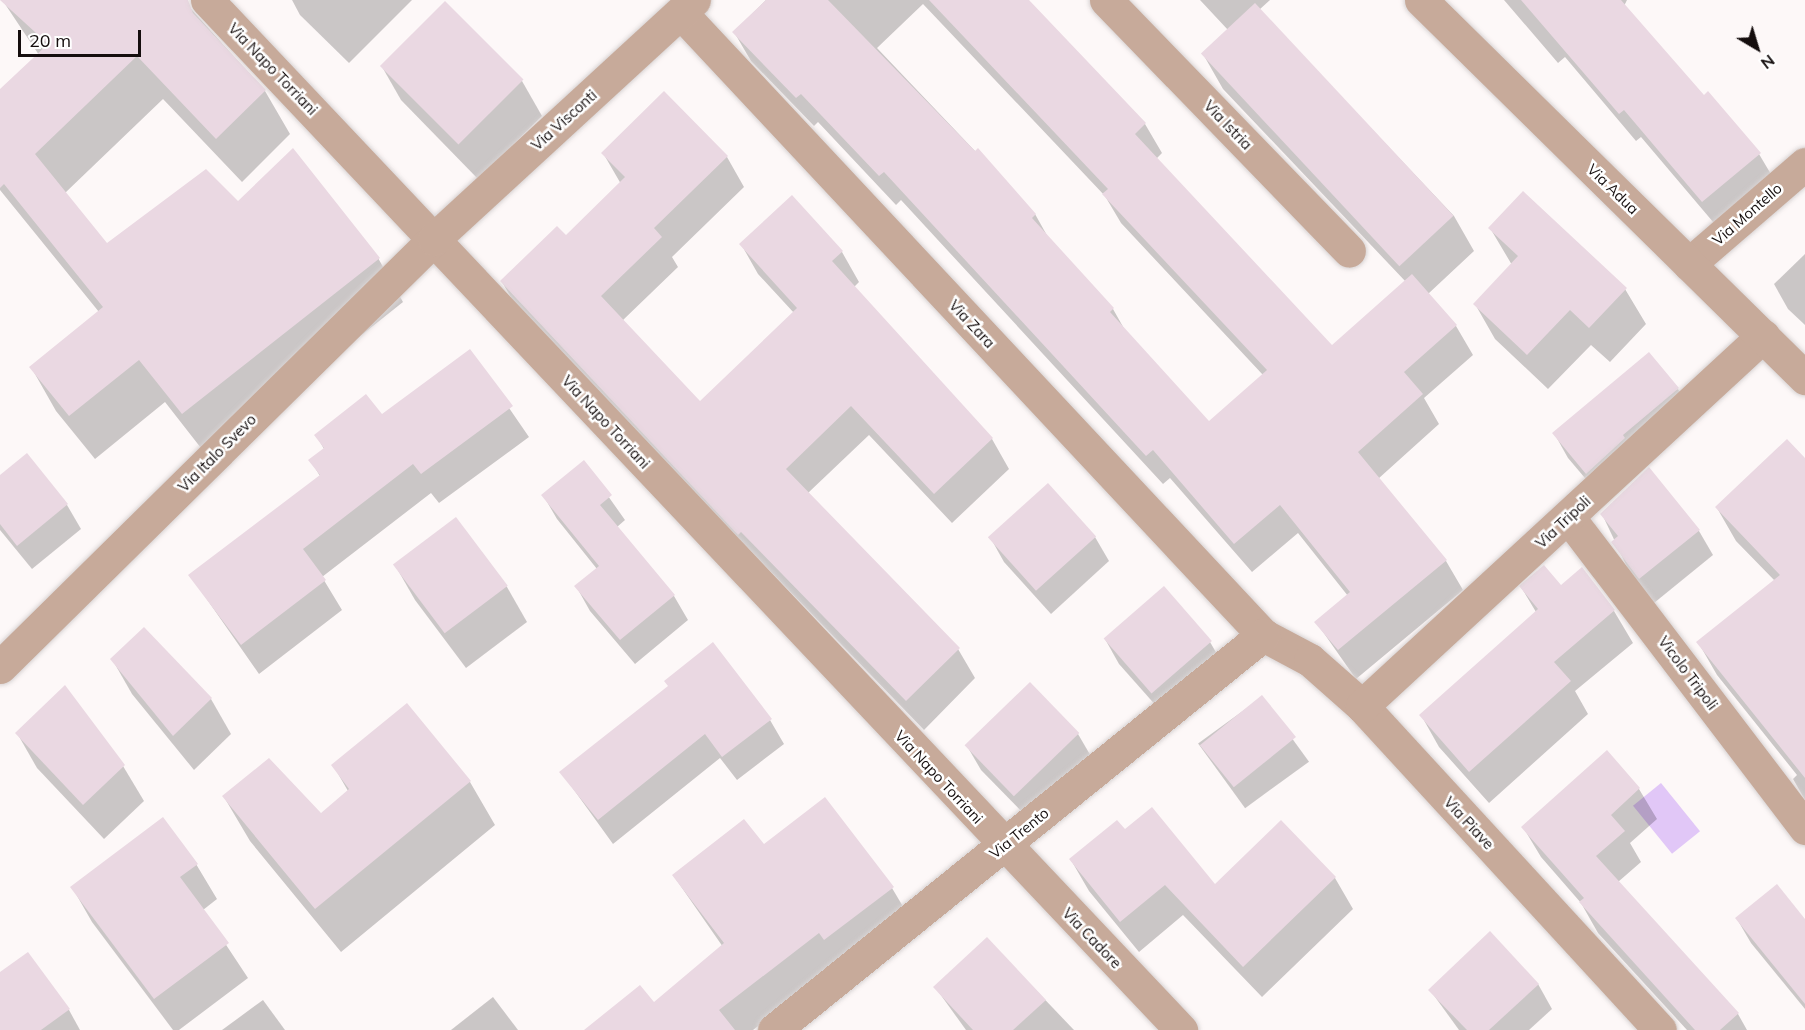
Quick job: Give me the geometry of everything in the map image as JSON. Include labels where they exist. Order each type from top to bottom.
[{"type":"street","name":"Via Napo Torriani","points":[[207,0],[1004,846]]},
{"type":"street","name":"Via Istria","points":[[1107,0],[1348,250]]},
{"type":"street","name":"Via Adua","points":[[1420,0],[1805,378]]},
{"type":"street","name":"Via Visconti","points":[[434,239],[687,6]]},
{"type":"street","name":"Via Zara","points":[[687,6],[1263,635]]},
{"type":"street","name":"Via Montello","points":[[1689,264],[1805,164]]},
{"type":"street","name":"Via Italo Svevo","points":[[0,667],[434,239]]},
{"type":"street","name":"Via Tripoli","points":[[1362,706],[1569,518],[1763,336]]},
{"type":"street","name":"Vicolo Tripoli","points":[[1569,518],[1805,828]]},
{"type":"street","name":"Via Piave","points":[[1263,635],[1310,660],[1362,706],[1660,1030]]},
{"type":"street","name":"Via Trento","points":[[774,1030],[1263,635]]},
{"type":"street","name":"Via Cadore","points":[[1004,846],[1181,1030]]},
{"type":"shaded area","points":[[1661,783],[1700,831],[1672,854],[1633,806]]},
{"type":"building","points":[[0,0],[188,0],[193,13],[266,90],[216,139],[137,56],[35,154],[107,243],[206,169],[238,201],[293,148],[380,258],[182,414],[139,360],[69,416],[29,367],[103,307],[4,184],[0,188],[0,89],[48,44]]},
{"type":"building","points":[[766,0],[828,0],[975,151],[978,148],[1036,214],[1032,218],[1114,308],[1110,312],[1209,421],[1267,370],[1102,194],[1108,189],[929,0],[1029,0],[1146,123],[1135,134],[1332,345],[1412,274],[1457,325],[1404,372],[1423,394],[1358,452],[1447,560],[1338,650],[1314,622],[1350,592],[1280,505],[1234,544],[1153,450],[1146,456],[884,172],[879,176],[801,94],[796,98],[732,32]]},
{"type":"building","points":[[1521,0],[1621,0],[1704,95],[1708,91],[1761,153],[1702,202],[1624,110],[1619,114]]},
{"type":"building","points":[[445,1],[523,79],[458,145],[380,66]]},
{"type":"building","points":[[1255,3],[1453,216],[1399,266],[1201,53]]},
{"type":"building","points":[[664,91],[728,156],[654,228],[662,237],[601,296],[700,401],[797,308],[739,244],[792,195],[843,251],[832,261],[993,438],[934,494],[851,406],[786,469],[960,648],[906,701],[741,532],[738,535],[500,281],[557,226],[566,235],[625,177],[601,153]]},
{"type":"building","points":[[1523,191],[1627,288],[1589,328],[1570,310],[1527,355],[1473,304],[1518,256],[1488,228]]},
{"type":"building","points":[[470,349],[513,406],[421,474],[413,464],[303,549],[326,580],[241,645],[188,575],[320,475],[308,460],[324,448],[314,435],[366,394],[382,414]]},
{"type":"building","points":[[1649,352],[1679,388],[1623,435],[1625,438],[1586,474],[1552,433]]},
{"type":"building","points":[[1787,439],[1805,458],[1805,778],[1696,642],[1780,575],[1715,507]]},
{"type":"building","points":[[27,453],[68,504],[17,546],[0,524],[0,475]]},
{"type":"building","points":[[584,460],[612,495],[600,505],[675,595],[620,640],[574,586],[599,566],[541,495]]},
{"type":"building","points":[[1649,467],[1700,530],[1639,579],[1611,542],[1618,536],[1600,514]]},
{"type":"building","points":[[1048,483],[1096,537],[1036,591],[988,537]]},
{"type":"building","points":[[456,517],[508,586],[445,633],[393,565]]},
{"type":"building","points":[[1544,565],[1561,585],[1582,567],[1615,610],[1554,662],[1571,681],[1469,772],[1419,715],[1538,609],[1519,586]]},
{"type":"building","points":[[1164,586],[1212,641],[1152,694],[1104,638]]},
{"type":"building","points":[[144,627],[212,698],[173,736],[110,659]]},
{"type":"building","points":[[713,642],[772,719],[722,757],[705,734],[598,820],[559,772],[668,686],[664,681]]},
{"type":"building","points":[[1030,682],[1079,733],[1014,796],[965,745]]},
{"type":"building","points":[[65,685],[125,765],[83,805],[15,733]]},
{"type":"building","points":[[1262,695],[1296,737],[1234,787],[1200,745]]},
{"type":"building","points":[[407,703],[471,781],[315,909],[222,796],[269,758],[321,813],[349,789],[331,765]]},
{"type":"building","points":[[1607,750],[1640,788],[1611,815],[1625,831],[1596,856],[1739,1013],[1720,1030],[1695,1030],[1579,902],[1584,898],[1521,827]]},
{"type":"building","points":[[825,797],[894,887],[824,940],[819,933],[719,1010],[735,1030],[584,1030],[640,985],[654,1002],[724,943],[672,875],[744,819],[764,844]]},
{"type":"building","points":[[1152,807],[1215,884],[1281,820],[1336,877],[1243,967],[1165,885],[1120,922],[1069,859],[1117,820],[1125,829]]},
{"type":"building","points":[[163,817],[198,864],[180,877],[229,943],[154,999],[70,887]]},
{"type":"building","points":[[1777,884],[1805,919],[1805,1004],[1735,918]]},
{"type":"building","points":[[1490,931],[1539,984],[1489,1030],[1467,1030],[1428,990]]},
{"type":"building","points":[[987,937],[1046,1000],[1013,1030],[973,1030],[933,987]]},
{"type":"building","points":[[28,952],[70,1009],[41,1030],[0,1030],[0,972]]}]
